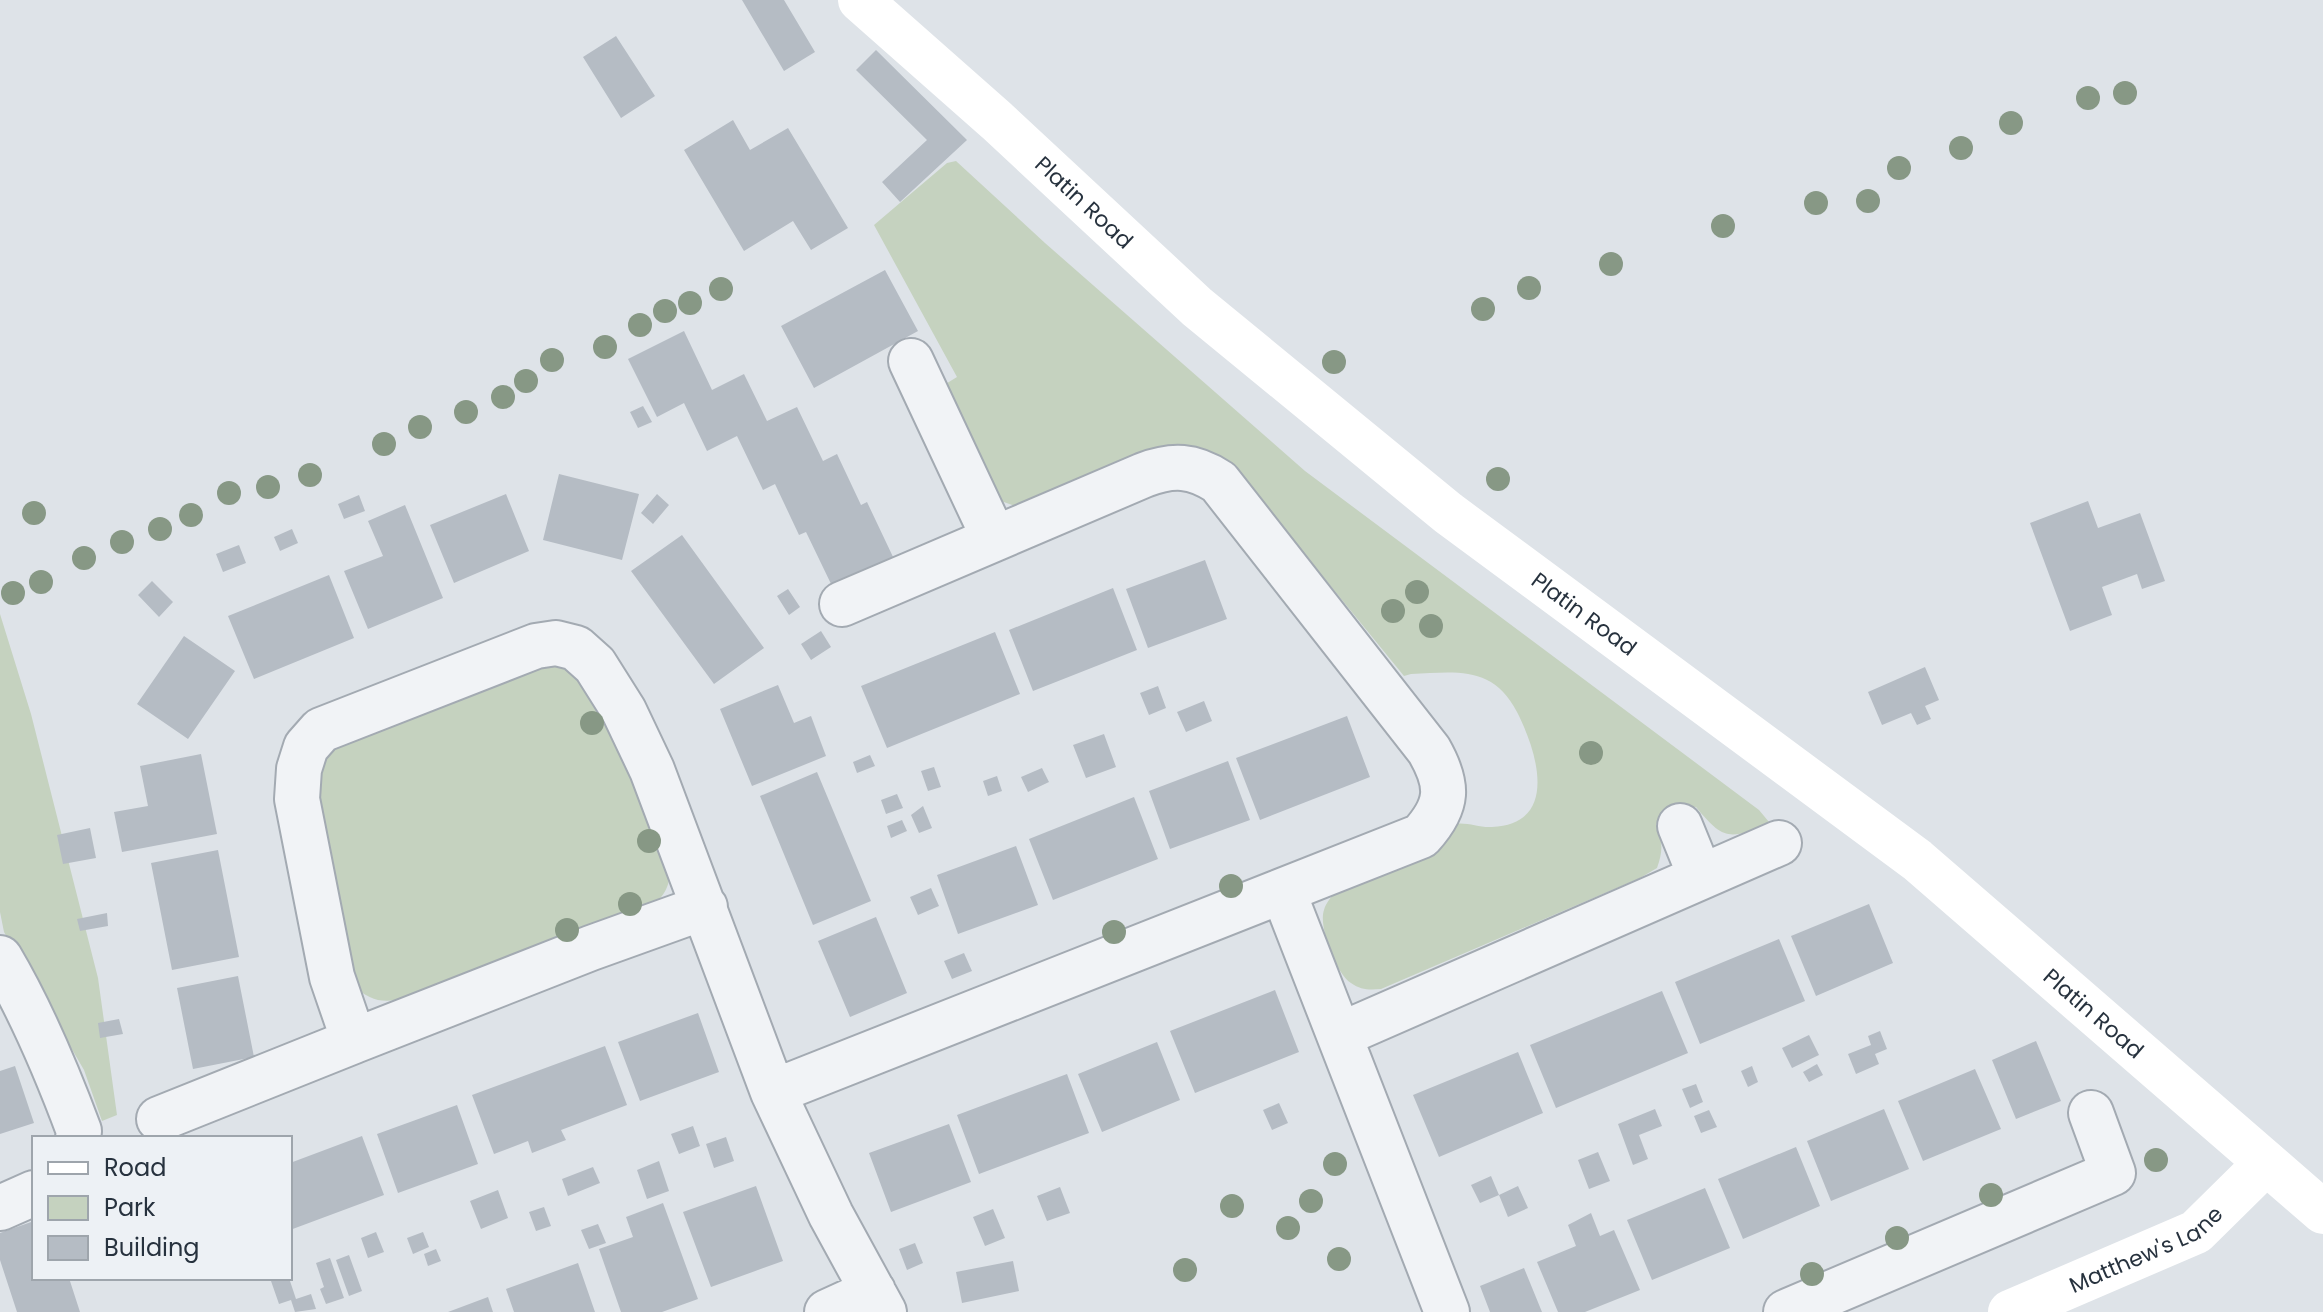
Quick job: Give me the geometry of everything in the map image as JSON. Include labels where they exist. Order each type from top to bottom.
[{"type":"main road","name":"Platin Road","points":[[860,0],[997,121],[1209,317],[1448,513],[1917,860],[2323,1212]]},
{"type":"main road","name":"Matthew's Lane","points":[[2010,1312],[2196,1232],[2266,1163]]},
{"type":"street","points":[[911,361],[994,538]]},
{"type":"street","points":[[773,1092],[1421,836],[1437,819],[1445,791],[1439,768],[1429,750],[1219,482],[1199,469],[1180,467],[1154,471],[842,604]]},
{"type":"street","points":[[354,1041],[332,977],[297,799],[299,769],[306,747],[321,730],[495,661],[536,646],[556,643],[576,648],[592,661],[624,711],[646,758],[773,1092],[831,1215],[879,1301],[827,1312]]},
{"type":"street","points":[[1680,826],[1700,875]]},
{"type":"street","points":[[1340,1035],[1779,843]]},
{"type":"street","points":[[1283,891],[1447,1312]]},
{"type":"street","points":[[159,1119],[591,948],[705,907]]},
{"type":"street","points":[[0,958],[18,989],[63,1088],[78,1136]]},
{"type":"street","points":[[1786,1312],[2113,1173],[2091,1113]]},
{"type":"street","points":[[0,1208],[32,1194]]},
{"type":"green space","points":[[956,161],[1305,471],[1759,810],[1769,822],[1745,832],[1728,834],[1713,826],[1696,807],[1656,824],[1661,846],[1659,862],[1657,868],[1640,878],[1381,989],[1365,989],[1351,983],[1334,960],[1326,938],[1323,917],[1328,901],[1338,889],[1449,826],[1492,827],[1513,823],[1527,813],[1535,800],[1538,783],[1531,746],[1517,712],[1497,686],[1485,679],[1443,672],[1404,676],[1249,486],[1215,458],[1192,447],[1170,447],[1015,506],[1001,501],[992,491],[944,385],[957,377],[874,225],[947,163]]},
{"type":"green space","points":[[0,614],[31,714],[98,978],[117,1115],[102,1121],[84,1070],[4,932],[0,912]]},
{"type":"green space","points":[[543,665],[559,665],[575,673],[621,745],[670,868],[665,892],[648,909],[410,998],[385,1001],[366,995],[351,984],[315,785],[321,757],[337,745]]},
{"type":"building","points":[[742,0],[784,0],[815,52],[784,71]]},
{"type":"building","points":[[616,36],[655,96],[621,118],[583,57]]},
{"type":"building","points":[[876,50],[967,140],[900,202],[882,182],[927,140],[856,70]]},
{"type":"building","points":[[733,120],[750,150],[788,128],[848,228],[811,250],[793,221],[744,251],[684,150]]},
{"type":"building","points":[[885,270],[918,331],[814,388],[781,326]]},
{"type":"building","points":[[684,331],[712,390],[744,374],[767,421],[797,407],[823,461],[837,454],[861,505],[867,502],[894,559],[833,588],[806,532],[799,535],[775,484],[763,490],[737,436],[707,451],[684,403],[657,417],[628,359]]},
{"type":"building","points":[[643,406],[652,422],[638,428],[630,412]]},
{"type":"building","points":[[559,474],[639,494],[622,560],[543,540]]},
{"type":"building","points":[[506,494],[529,551],[454,583],[430,525]]},
{"type":"building","points":[[657,494],[669,505],[653,524],[641,513]]},
{"type":"building","points":[[359,495],[365,511],[344,519],[338,504]]},
{"type":"building","points":[[2088,501],[2098,528],[2140,513],[2165,581],[2142,589],[2137,574],[2102,587],[2112,615],[2070,631],[2030,523]]},
{"type":"building","points":[[405,505],[443,598],[368,629],[344,571],[383,556],[368,521]]},
{"type":"building","points":[[292,529],[298,543],[280,551],[274,537]]},
{"type":"building","points":[[682,535],[764,648],[714,684],[631,571]]},
{"type":"building","points":[[239,545],[246,563],[223,572],[216,554]]},
{"type":"building","points":[[1205,560],[1227,619],[1148,648],[1126,589]]},
{"type":"building","points":[[329,575],[354,638],[254,679],[228,616]]},
{"type":"building","points":[[152,581],[173,602],[159,617],[138,595]]},
{"type":"building","points":[[1113,588],[1137,650],[1033,691],[1009,630]]},
{"type":"building","points":[[788,589],[800,607],[789,615],[777,596]]},
{"type":"building","points":[[821,631],[831,647],[811,660],[801,644]]},
{"type":"building","points":[[995,632],[1020,694],[887,748],[861,686]]},
{"type":"building","points":[[184,636],[235,671],[188,739],[137,704]]},
{"type":"building","points":[[1925,667],[1939,700],[1925,706],[1931,719],[1917,725],[1911,713],[1882,725],[1868,692]]},
{"type":"building","points":[[778,685],[794,723],[811,716],[826,756],[752,786],[720,709]]},
{"type":"building","points":[[1158,686],[1166,708],[1149,715],[1140,693]]},
{"type":"building","points":[[1204,701],[1212,721],[1186,732],[1177,712]]},
{"type":"building","points":[[1347,716],[1370,777],[1260,820],[1236,758]]},
{"type":"building","points":[[1104,734],[1116,767],[1086,778],[1073,745]]},
{"type":"building","points":[[201,754],[217,834],[122,852],[114,812],[148,806],[140,766]]},
{"type":"building","points":[[870,755],[875,766],[857,773],[853,762]]},
{"type":"building","points":[[1228,761],[1250,820],[1170,849],[1149,791]]},
{"type":"building","points":[[934,767],[941,787],[928,791],[921,771]]},
{"type":"building","points":[[1042,768],[1049,782],[1028,792],[1021,777]]},
{"type":"building","points":[[817,772],[871,901],[813,925],[760,796]]},
{"type":"building","points":[[997,776],[1002,791],[988,796],[983,781]]},
{"type":"building","points":[[897,794],[903,808],[886,814],[881,800]]},
{"type":"building","points":[[1134,797],[1158,859],[1053,900],[1029,839]]},
{"type":"building","points":[[923,806],[932,828],[919,833],[911,815]]},
{"type":"building","points":[[902,820],[907,831],[891,838],[887,826]]},
{"type":"building","points":[[90,828],[96,858],[63,864],[57,835]]},
{"type":"building","points":[[1016,846],[1038,905],[958,934],[937,875]]},
{"type":"building","points":[[218,850],[239,957],[172,970],[151,863]]},
{"type":"building","points":[[931,888],[939,906],[918,915],[910,897]]},
{"type":"building","points":[[1869,904],[1893,963],[1816,996],[1791,936]]},
{"type":"building","points":[[107,913],[108,926],[80,931],[77,919]]},
{"type":"building","points":[[876,917],[907,993],[850,1017],[818,941]]},
{"type":"building","points":[[1779,939],[1805,1001],[1700,1044],[1675,982]]},
{"type":"building","points":[[964,953],[972,971],[952,979],[944,961]]},
{"type":"building","points":[[238,976],[254,1057],[193,1069],[177,988]]},
{"type":"building","points":[[1275,990],[1299,1052],[1195,1093],[1170,1031]]},
{"type":"building","points":[[1662,991],[1688,1053],[1556,1108],[1530,1045]]},
{"type":"building","points":[[698,1013],[719,1072],[640,1101],[618,1042]]},
{"type":"building","points":[[119,1019],[123,1034],[100,1038],[98,1023]]},
{"type":"building","points":[[1880,1031],[1887,1049],[1875,1054],[1879,1064],[1856,1074],[1848,1054],[1871,1045],[1868,1036]]},
{"type":"building","points":[[1809,1035],[1819,1055],[1792,1068],[1782,1048]]},
{"type":"building","points":[[2036,1041],[2061,1101],[2016,1119],[1992,1060]]},
{"type":"building","points":[[1157,1042],[1180,1100],[1102,1132],[1078,1074]]},
{"type":"building","points":[[605,1046],[627,1105],[561,1130],[566,1140],[532,1153],[528,1141],[494,1154],[472,1095]]},
{"type":"building","points":[[1518,1052],[1543,1113],[1439,1157],[1413,1095]]},
{"type":"building","points":[[1817,1064],[1823,1075],[1809,1082],[1803,1072]]},
{"type":"building","points":[[15,1066],[34,1123],[0,1134],[0,1071]]},
{"type":"building","points":[[1752,1066],[1758,1082],[1748,1087],[1741,1071]]},
{"type":"building","points":[[1975,1069],[2001,1129],[1923,1161],[1898,1101]]},
{"type":"building","points":[[1067,1074],[1089,1133],[979,1174],[957,1115]]},
{"type":"building","points":[[1696,1084],[1703,1102],[1690,1108],[1682,1089]]},
{"type":"building","points":[[1279,1103],[1288,1123],[1272,1130],[1263,1110]]},
{"type":"building","points":[[457,1105],[478,1164],[398,1193],[377,1134]]},
{"type":"building","points":[[1655,1109],[1662,1126],[1639,1135],[1648,1159],[1633,1165],[1618,1124]]},
{"type":"building","points":[[1884,1109],[1909,1169],[1831,1201],[1807,1141]]},
{"type":"building","points":[[1709,1110],[1717,1127],[1701,1133],[1694,1116]]},
{"type":"building","points":[[949,1124],[971,1182],[891,1212],[869,1153]]},
{"type":"building","points":[[693,1126],[700,1146],[679,1154],[671,1134]]},
{"type":"building","points":[[362,1136],[384,1195],[292,1229],[292,1162]]},
{"type":"building","points":[[726,1137],[734,1161],[714,1168],[706,1144]]},
{"type":"building","points":[[1796,1147],[1820,1206],[1743,1239],[1718,1179]]},
{"type":"building","points":[[1598,1152],[1610,1181],[1589,1189],[1578,1160]]},
{"type":"building","points":[[659,1161],[669,1191],[647,1199],[637,1170]]},
{"type":"building","points":[[593,1167],[600,1183],[568,1196],[562,1179]]},
{"type":"building","points":[[1491,1176],[1499,1195],[1480,1203],[1471,1185]]},
{"type":"building","points":[[756,1186],[783,1261],[711,1287],[683,1212]]},
{"type":"building","points":[[1518,1186],[1528,1208],[1508,1217],[1499,1195]]},
{"type":"building","points":[[1060,1187],[1070,1213],[1047,1221],[1037,1196]]},
{"type":"building","points":[[1705,1188],[1730,1248],[1652,1280],[1627,1220]]},
{"type":"building","points":[[498,1190],[508,1218],[481,1229],[470,1201]]},
{"type":"building","points":[[663,1203],[698,1299],[662,1312],[621,1312],[599,1249],[633,1237],[626,1217]]},
{"type":"building","points":[[544,1207],[551,1226],[536,1231],[529,1212]]},
{"type":"building","points":[[993,1209],[1005,1238],[985,1246],[973,1217]]},
{"type":"building","points":[[1591,1213],[1600,1236],[1614,1230],[1640,1290],[1585,1312],[1558,1312],[1537,1262],[1576,1246],[1568,1225]]},
{"type":"building","points":[[32,1222],[32,1280],[70,1280],[80,1312],[17,1312],[0,1260],[0,1233]]},
{"type":"building","points":[[598,1224],[606,1243],[589,1249],[581,1230]]},
{"type":"building","points":[[376,1232],[384,1252],[368,1258],[361,1238]]},
{"type":"building","points":[[423,1232],[429,1247],[413,1254],[407,1238]]},
{"type":"building","points":[[915,1243],[923,1263],[907,1270],[899,1249]]},
{"type":"building","points":[[436,1249],[441,1261],[428,1266],[424,1254]]},
{"type":"building","points":[[349,1255],[362,1291],[349,1296],[336,1260]]},
{"type":"building","points":[[330,1258],[344,1298],[326,1304],[316,1263]]},
{"type":"building","points":[[1013,1261],[1019,1291],[962,1303],[956,1272]]},
{"type":"building","points":[[578,1263],[595,1312],[514,1312],[506,1289]]},
{"type":"building","points":[[1524,1268],[1542,1312],[1490,1312],[1480,1286]]},
{"type":"building","points":[[290,1280],[296,1299],[311,1294],[316,1309],[295,1312],[291,1300],[279,1304],[271,1281]]},
{"type":"building","points":[[488,1297],[493,1312],[448,1312]]}]
